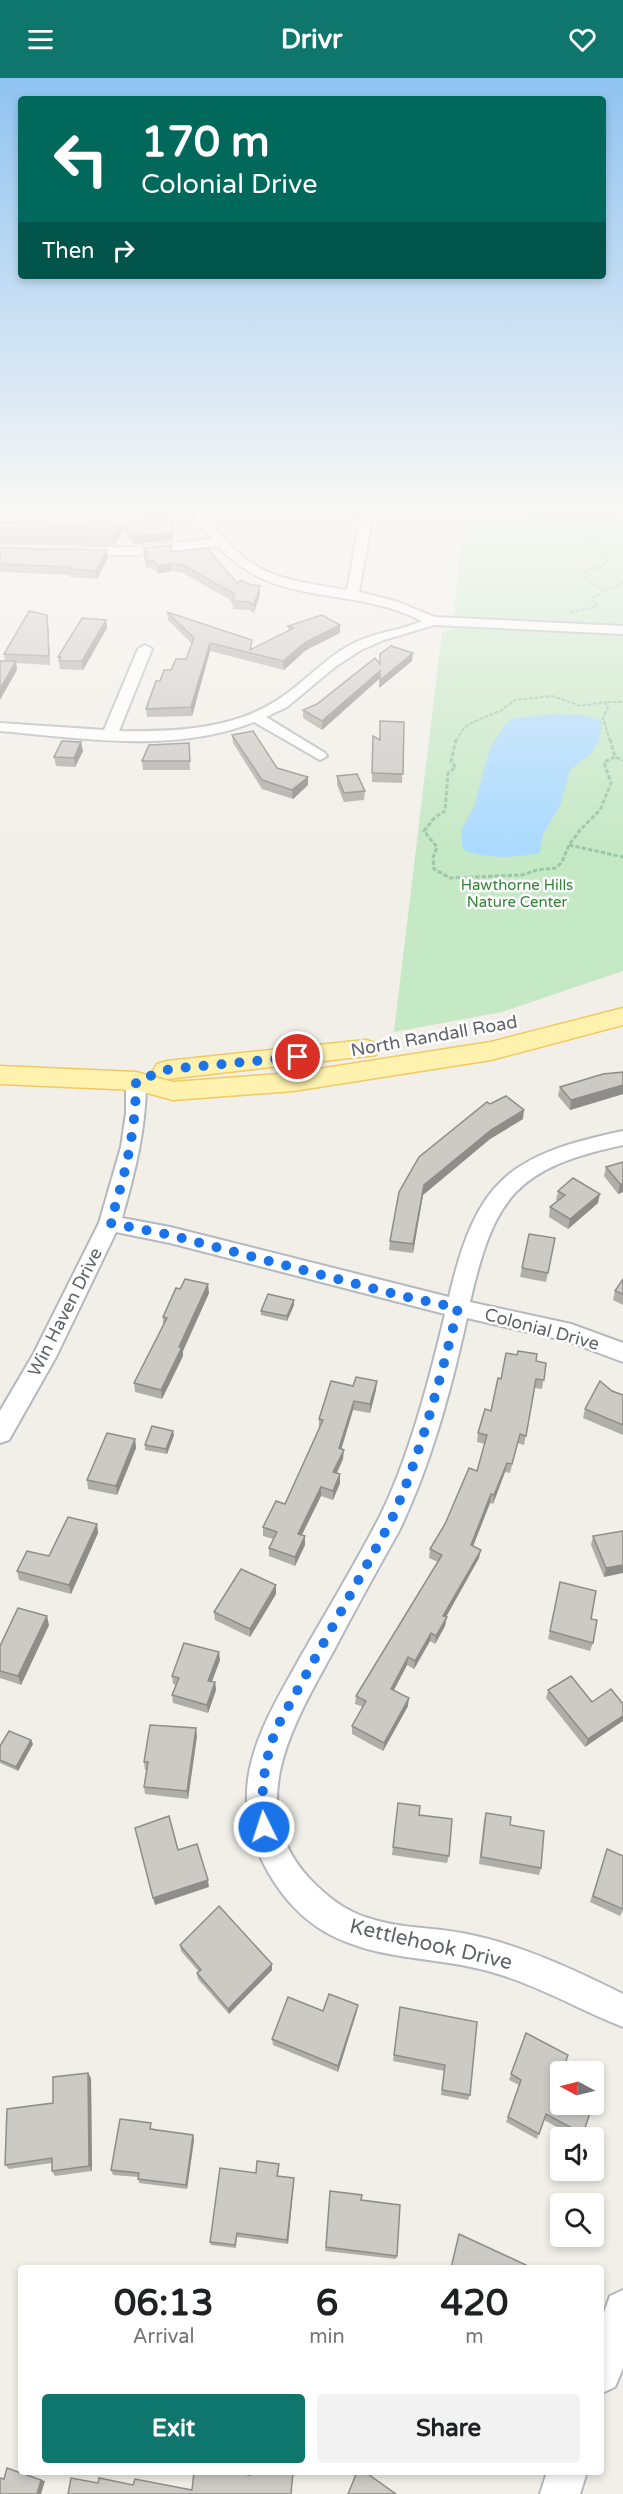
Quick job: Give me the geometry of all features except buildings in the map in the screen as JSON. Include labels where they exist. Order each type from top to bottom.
[{"type":"main road","name":"North Randall Road","points":[[136,1081],[170,1069],[343,1053],[472,1033],[623,994]]},
{"type":"main road","name":"North Randall Road","points":[[0,1075],[136,1081],[173,1091],[293,1082],[491,1051],[623,1016]]},
{"type":"main road","points":[[578,1028],[623,1024]]},
{"type":"street","points":[[0,727],[110,734],[190,732],[224,726],[256,717],[292,698],[331,662],[350,650],[385,636],[425,626]]},
{"type":"street","points":[[533,626],[623,630]]},
{"type":"street","points":[[110,734],[145,649]]},
{"type":"street","points":[[256,717],[320,756]]},
{"type":"street","name":"Win Haven Drive","points":[[0,1433],[44,1357],[110,1223],[131,1147],[136,1113],[136,1081]]},
{"type":"street","name":"Kettlehook Drive","points":[[623,1138],[576,1150],[542,1163],[526,1173],[498,1197],[480,1229],[432,1404],[404,1492],[390,1523],[277,1727],[268,1750],[261,1801],[264,1827],[272,1850],[300,1893],[318,1910],[361,1932],[467,1950],[512,1961],[623,2011]]},
{"type":"street","name":"Colonial Drive","points":[[110,1223],[150,1231],[402,1296],[570,1333],[623,1353]]},
{"type":"street","points":[[604,2368],[623,2309]]},
{"type":"path","points":[[623,702],[581,706],[552,696],[515,700],[509,708],[477,719],[459,733],[451,762],[456,767],[448,773],[445,811],[435,817],[424,831],[437,847],[433,858],[434,869],[450,878],[522,875],[537,870],[556,868],[562,862],[569,844],[600,810],[611,783],[604,762],[615,758],[623,760]]},
{"type":"path","points":[[605,702],[608,707],[603,718],[615,758]]},
{"type":"path","points":[[569,844],[623,857]]},
{"type":"green space","name":"Hawthorne Hills Nature Center","points":[[453,626],[623,626],[623,971],[502,1012],[394,1032],[442,632],[453,629]]},
{"type":"water","points":[[553,714],[582,715],[602,721],[599,740],[592,753],[570,770],[560,806],[543,834],[539,853],[501,857],[463,850],[461,831],[474,807],[490,748],[507,722],[516,718]]},
{"type":"route","points":[[264,1827],[261,1801],[268,1750],[277,1727],[390,1523],[404,1492],[432,1404],[458,1308],[402,1296],[170,1235],[110,1223],[131,1147],[136,1113],[136,1081],[170,1069],[298,1057]]}]
